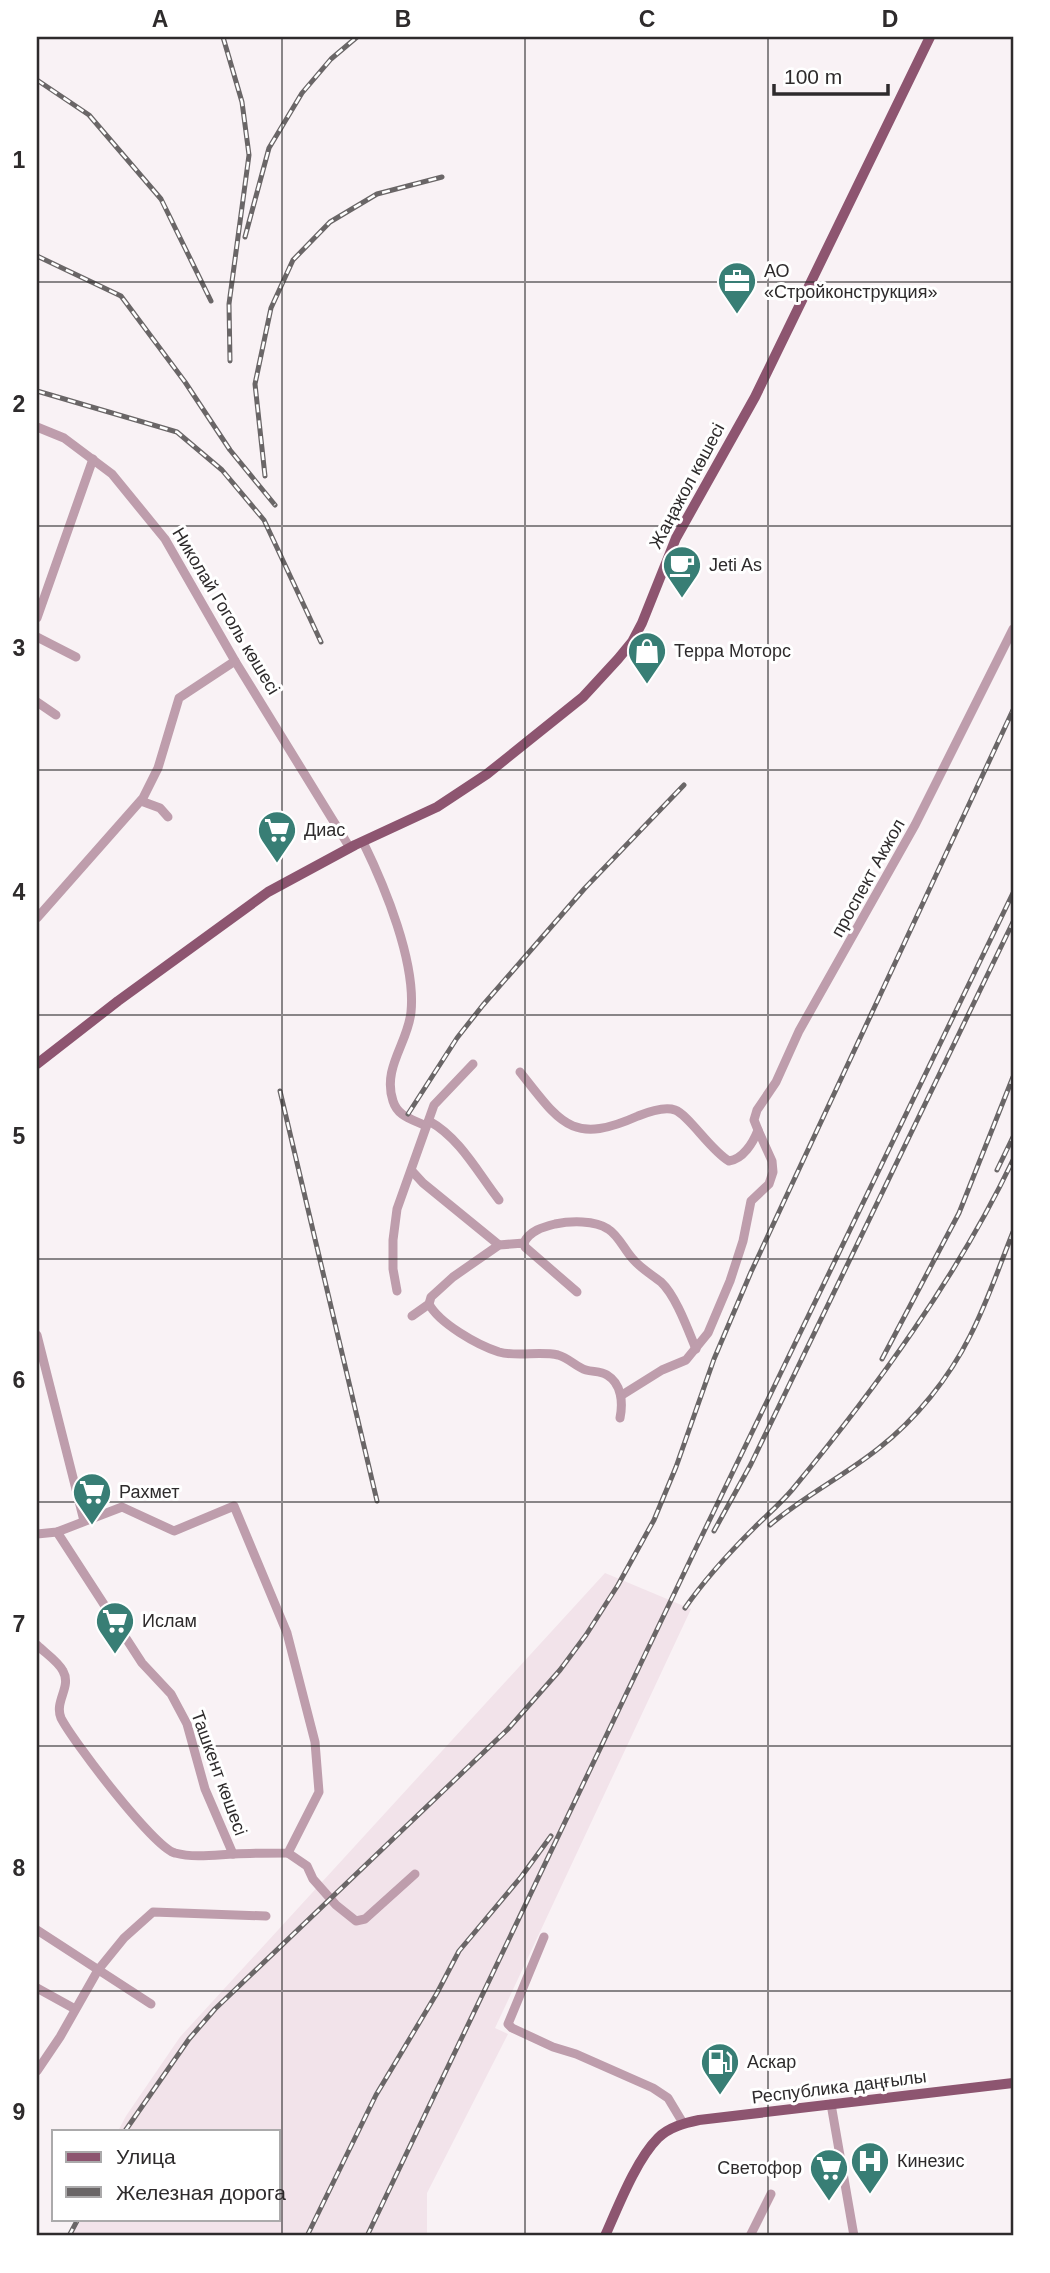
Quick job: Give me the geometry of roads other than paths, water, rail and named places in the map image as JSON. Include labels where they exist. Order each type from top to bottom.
[{"type":"main road","name":"Жаңажол көшесі","points":[[356,845],[437,807],[487,774],[583,697],[632,642],[676,538],[755,397],[930,37]]},
{"type":"main road","points":[[37,1063],[268,892],[356,845]]},
{"type":"main road","name":"Республика даңғылы","points":[[605,2236],[642,2161],[659,2137],[683,2123],[1013,2083]]},
{"type":"street","name":"Николай Гоголь көшесі","points":[[37,427],[64,438],[112,474],[164,539],[235,661],[356,845],[377,870],[404,951],[409,978],[411,1010],[407,1030],[391,1071],[390,1088],[393,1100],[402,1115],[438,1126],[458,1145],[499,1200]]},
{"type":"street","points":[[37,618],[93,460]]},
{"type":"street","name":"проспект Акжол","points":[[757,1135],[754,1120],[757,1110],[776,1082],[799,1031],[915,825],[1013,629]]},
{"type":"street","points":[[37,637],[76,657]]},
{"type":"street","points":[[37,918],[141,801],[158,768],[179,698],[235,661]]},
{"type":"street","points":[[37,702],[56,715]]},
{"type":"street","points":[[141,801],[160,808],[168,817]]},
{"type":"street","points":[[397,1291],[393,1269],[397,1209],[434,1105],[473,1064]]},
{"type":"street","points":[[520,1072],[549,1108],[568,1126],[578,1129],[604,1128],[646,1113],[668,1109],[680,1114],[709,1146],[729,1161],[740,1156],[757,1135],[772,1161],[773,1172],[769,1184],[751,1201],[743,1241],[717,1314],[696,1349],[685,1360],[662,1370],[622,1395]]},
{"type":"street","points":[[412,1171],[499,1245]]},
{"type":"street","points":[[524,1243],[535,1231],[563,1222],[606,1227],[639,1266],[663,1284],[683,1317],[696,1349]]},
{"type":"street","points":[[412,1316],[429,1304],[431,1297],[453,1277],[499,1245],[524,1243]]},
{"type":"street","points":[[524,1243],[551,1271],[577,1292]]},
{"type":"street","points":[[429,1304],[436,1314],[479,1344],[501,1352],[558,1355],[586,1370],[609,1376],[622,1395],[620,1418]]},
{"type":"street","points":[[37,1335],[84,1521]]},
{"type":"street","points":[[37,1534],[57,1532],[122,1507],[174,1531],[234,1506],[287,1633],[315,1742],[318,1792],[288,1853]]},
{"type":"street","name":"Ташкент көшесі","points":[[57,1532],[142,1663],[171,1694],[187,1724],[205,1789],[233,1854]]},
{"type":"street","points":[[37,1645],[62,1669],[66,1678],[66,1686],[58,1704],[61,1717],[102,1777],[143,1827],[170,1852],[212,1856],[288,1853],[307,1866],[313,1879],[336,1905],[356,1921],[365,1919],[415,1874]]},
{"type":"street","points":[[37,2071],[60,2037],[98,1970],[124,1938],[153,1912],[266,1916]]},
{"type":"street","points":[[37,1930],[150,2004]]},
{"type":"street","points":[[544,1937],[508,2024],[553,2047],[576,2054],[653,2088],[668,2098],[683,2123]]},
{"type":"street","points":[[37,1988],[75,2009]]},
{"type":"street","points":[[831,2104],[854,2236]]},
{"type":"street","points":[[750,2236],[771,2194]]},
{"type":"railway","points":[[223,37],[242,102],[249,155],[229,304],[230,361]]},
{"type":"railway","points":[[245,237],[269,148],[302,93],[331,59],[357,37]]},
{"type":"railway","points":[[37,80],[89,115],[161,199],[211,301]]},
{"type":"railway","points":[[265,476],[255,384],[271,308],[293,260],[330,222],[377,194],[442,177]]},
{"type":"railway","points":[[37,256],[121,296],[185,382],[230,450],[275,505]]},
{"type":"railway","points":[[37,391],[177,432],[222,470],[264,520],[321,642]]},
{"type":"railway","points":[[126,2130],[189,2039],[215,2009],[508,1729],[560,1670],[618,1585],[654,1520],[676,1467],[714,1359],[751,1272],[1013,710]]},
{"type":"railway","points":[[408,1114],[457,1038],[483,1005],[585,888],[684,785]]},
{"type":"railway","points":[[367,2236],[1013,893]]},
{"type":"railway","points":[[714,1531],[751,1464],[1013,922]]},
{"type":"railway","points":[[882,1359],[959,1213],[1013,1077]]},
{"type":"railway","points":[[280,1091],[377,1501]]},
{"type":"railway","points":[[997,1170],[1013,1137]]},
{"type":"railway","points":[[685,1608],[726,1557],[792,1490],[884,1372],[940,1290],[991,1204],[1013,1160]]},
{"type":"railway","points":[[770,1525],[893,1437],[931,1397],[970,1336],[1013,1232]]},
{"type":"railway","points":[[307,2236],[376,2095],[459,1951],[521,1877],[551,1836]]},
{"type":"railway","points":[[69,2236],[77,2220]]},
{"type":"place","name":"АО «Стройконструкция»","points":[[737,315]]},
{"type":"place","name":"Jeti As","points":[[682,599]]},
{"type":"place","name":"Терра Моторс","points":[[647,685]]},
{"type":"place","name":"Диас","points":[[277,864]]},
{"type":"place","name":"Рахмет","points":[[92,1526]]},
{"type":"place","name":"Ислам","points":[[115,1655]]},
{"type":"place","name":"Аскар","points":[[720,2096]]},
{"type":"place","name":"Кинезис","points":[[870,2195]]},
{"type":"place","name":"Светофор","points":[[829,2202]]}]
